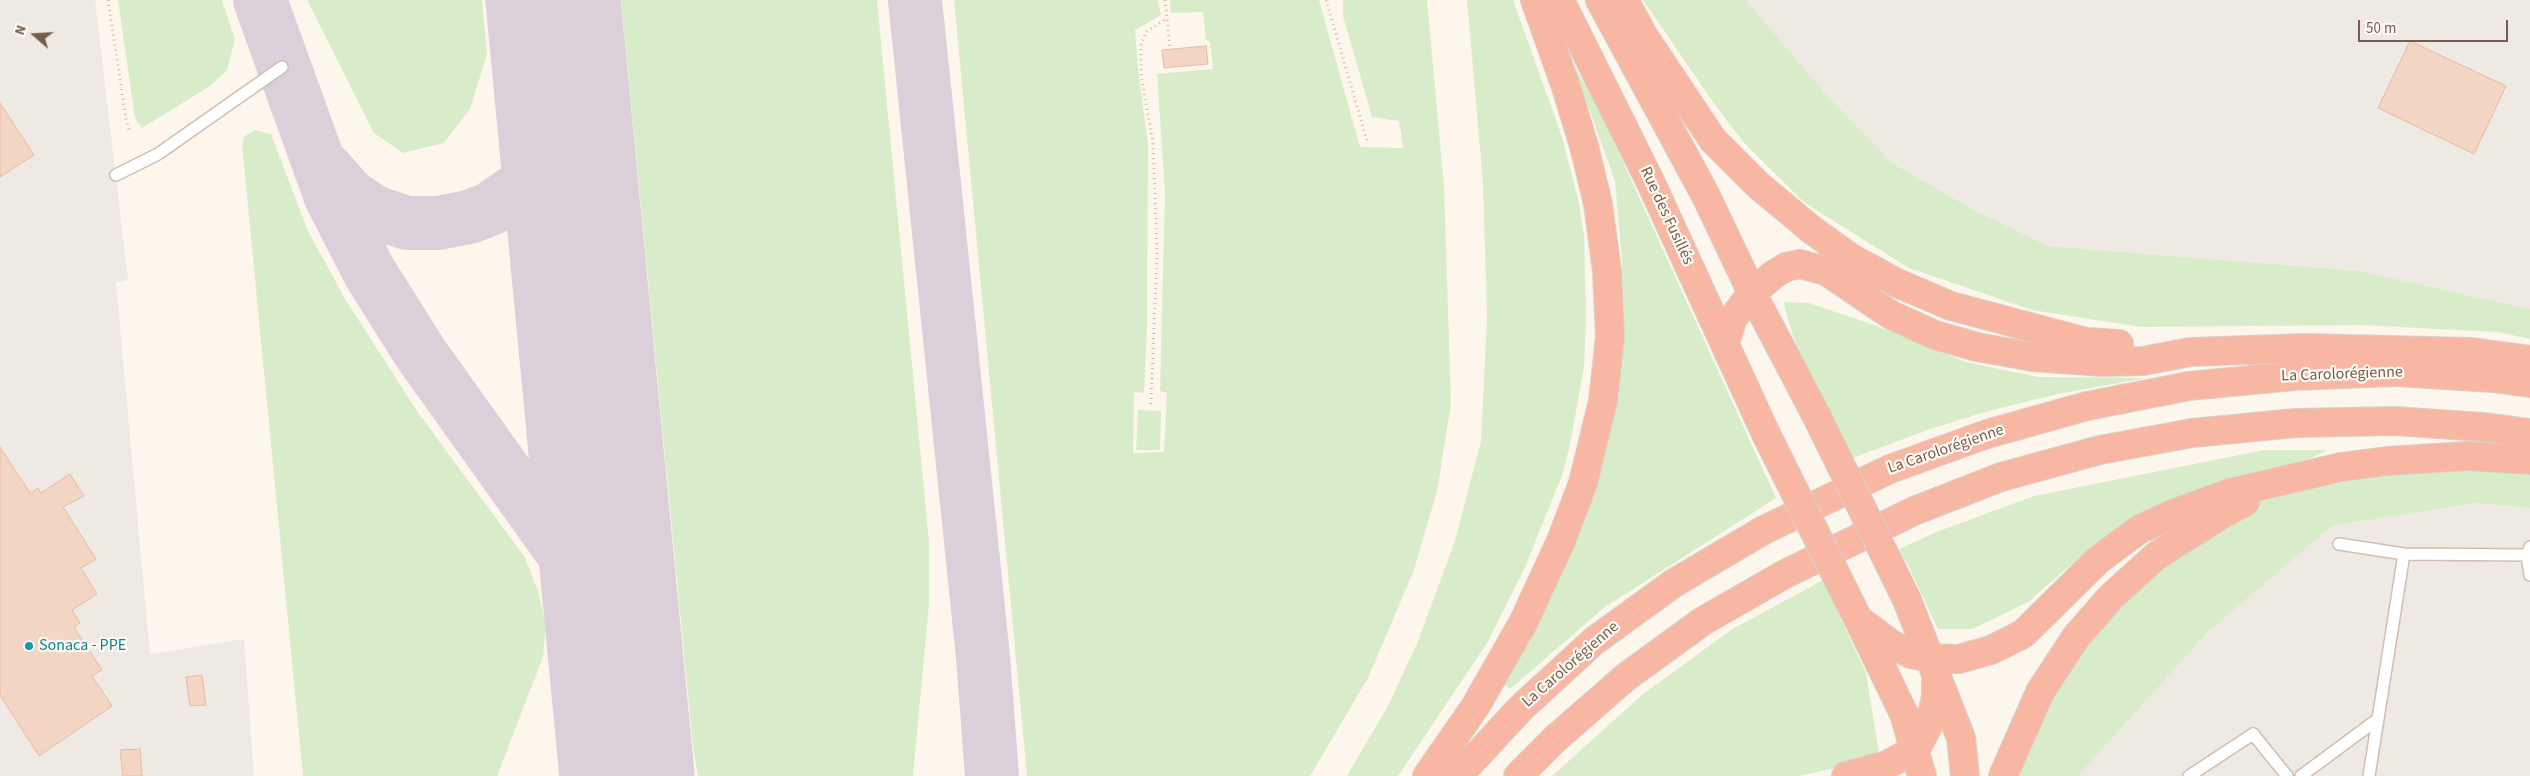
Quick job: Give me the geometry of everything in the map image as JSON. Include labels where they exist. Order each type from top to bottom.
[{"type":"highway","points":[[1427,776],[1475,707],[1527,615],[1561,541],[1582,482],[1603,401],[1610,337],[1607,271],[1598,204],[1584,146],[1566,87],[1535,0]]},
{"type":"highway","name":"Rue des Fusillés","points":[[1560,0],[1651,183],[1766,434],[1904,714],[1916,749],[1922,776]]},
{"type":"highway","points":[[1600,0],[1702,188],[1752,293],[1815,413],[1907,600],[1961,738],[1965,776]]},
{"type":"highway","points":[[1624,0],[1643,35],[1713,140],[1758,185],[1812,230],[1851,258],[1897,283],[1951,306],[2003,321],[2086,342],[2140,344],[2190,352]]},
{"type":"highway","points":[[1724,343],[1733,318],[1752,293],[1772,275],[1786,267],[1800,264],[1813,266],[1841,279],[1890,314],[1935,335],[1977,347],[2033,357],[2103,362],[2144,361],[2190,352],[2334,349],[2472,352],[2530,360]]},
{"type":"highway","name":"La Carolorégienne","points":[[1458,776],[1520,708],[1594,641],[1674,583],[1764,530],[1890,469],[1987,434],[2087,406],[2189,386],[2294,376],[2396,372],[2492,378],[2530,384]]},
{"type":"highway","points":[[1518,776],[1554,739],[1626,677],[1703,621],[1785,574],[1914,511],[2001,477],[2100,450],[2165,438],[2296,423],[2394,421],[2483,427],[2530,433]]},
{"type":"highway","points":[[1858,619],[1891,644],[1933,666],[1991,650],[2023,634],[2098,560],[2140,529],[2175,513],[2230,493],[2342,467],[2387,460],[2467,456],[2530,460]]},
{"type":"highway","points":[[2003,776],[2040,692],[2076,637],[2111,597],[2156,556],[2224,513],[2287,481]]},
{"type":"highway","points":[[1846,776],[1887,765],[1916,749],[1930,722],[1936,697],[1933,666]]},
{"type":"lane","points":[[116,175],[158,154],[282,67]]},
{"type":"lane","points":[[2339,544],[2404,554],[2528,551],[2530,575]]},
{"type":"lane","points":[[2369,776],[2404,554]]},
{"type":"lane","points":[[2301,776],[2378,719]]},
{"type":"lane","points":[[2189,776],[2253,734],[2287,776]]},
{"type":"path","points":[[108,0],[129,130]]},
{"type":"path","points":[[1165,0],[1170,48]]},
{"type":"path","points":[[1326,0],[1367,140]]},
{"type":"path","points":[[1151,404],[1157,253],[1153,143],[1142,75],[1141,44],[1146,32],[1167,18]]},
{"type":"shaded area","points":[[0,0],[95,0],[128,280],[116,283],[150,654],[244,639],[254,776],[0,776]]},
{"type":"shaded area","points":[[1746,0],[2530,0],[2530,309],[2359,271],[2048,246],[1974,210],[1892,163],[1824,92]]},
{"type":"shaded area","points":[[2475,503],[2530,508],[2530,776],[2078,776],[2209,631],[2332,526]]},
{"type":"green space","points":[[118,0],[222,0],[235,39],[227,70],[210,86],[142,128],[135,118]]},
{"type":"green space","points":[[307,0],[482,0],[487,54],[470,109],[444,143],[403,153],[374,133]]},
{"type":"green space","points":[[621,0],[877,0],[929,542],[929,604],[913,776],[698,776],[693,747]]},
{"type":"green space","points":[[954,0],[1158,0],[1161,15],[1135,30],[1148,145],[1147,327],[1144,393],[1134,392],[1133,453],[1164,452],[1167,393],[1160,391],[1165,192],[1157,74],[1213,69],[1210,42],[1206,40],[1203,12],[1171,13],[1170,0],[1319,0],[1360,147],[1403,148],[1399,121],[1372,117],[1343,16],[1343,0],[1427,0],[1444,186],[1451,404],[1437,491],[1414,570],[1368,678],[1310,776],[1027,776]]},
{"type":"green space","points":[[1467,0],[1513,0],[1561,134],[1578,198],[1584,236],[1586,319],[1584,367],[1563,473],[1525,567],[1487,643],[1398,776],[1347,776],[1389,704],[1418,641],[1455,541],[1481,441],[1487,317],[1483,183]]},
{"type":"green space","points":[[1643,0],[1746,0],[1824,92],[1892,163],[1974,210],[2048,246],[2360,271],[2530,309],[2530,339],[2498,332],[2361,325],[2141,327],[2032,310],[1909,268],[1805,203],[1745,144],[1715,105]]},
{"type":"green space","points":[[1572,62],[1598,107],[1776,498],[1605,607],[1510,689],[1503,684],[1572,546],[1603,460],[1623,359],[1622,262],[1615,181]]},
{"type":"green space","points":[[255,130],[271,134],[307,229],[345,299],[419,414],[524,556],[538,591],[546,626],[543,657],[497,776],[303,776],[242,144],[245,136]]},
{"type":"green space","points":[[1783,302],[1809,303],[1874,325],[1966,362],[2038,377],[2146,378],[2058,394],[1988,411],[1930,429],[1850,459],[1797,349]]},
{"type":"green space","points":[[1138,410],[1161,411],[1160,450],[1136,450]]},
{"type":"green space","points":[[2264,450],[2328,450],[2285,470],[2159,507],[2095,544],[2028,602],[1973,629],[1938,629],[1908,565],[1897,550],[1939,531],[2034,496]]},
{"type":"green space","points":[[2530,460],[2530,508],[2475,503],[2332,526],[2209,631],[2078,776],[2004,776],[2109,588],[2265,492],[2369,463]]},
{"type":"green space","points":[[1823,580],[1866,673],[1879,753],[1856,763],[1799,776],[1552,776],[1642,695],[1731,630]]},
{"type":"building","points":[[2410,41],[2506,86],[2474,154],[2378,108]]},
{"type":"building","points":[[1206,46],[1208,64],[1164,68],[1162,50]]},
{"type":"building","points":[[0,103],[34,155],[0,177]]},
{"type":"building","points":[[0,447],[30,493],[38,488],[41,493],[70,474],[84,496],[63,507],[96,559],[81,568],[97,594],[72,610],[80,623],[74,627],[102,670],[92,676],[112,706],[39,756],[0,695]]},
{"type":"building","points":[[202,675],[206,705],[190,706],[186,677]]},
{"type":"building","points":[[140,749],[142,776],[123,776],[120,750]]},
{"type":"taxiway","points":[[260,0],[331,197],[370,273],[421,354],[606,613],[613,648],[620,734],[618,753],[611,770],[604,776]]},
{"type":"taxiway","points":[[915,0],[983,657],[992,776]]},
{"type":"taxiway","points":[[326,169],[350,196],[374,212],[407,223],[438,223],[469,217],[490,209],[523,186],[540,162],[553,134],[558,106],[556,38]]},
{"type":"runway","points":[[553,0],[627,776]]},
{"type":"place","name":"Sonaca - PPE","points":[[29,646]]}]
